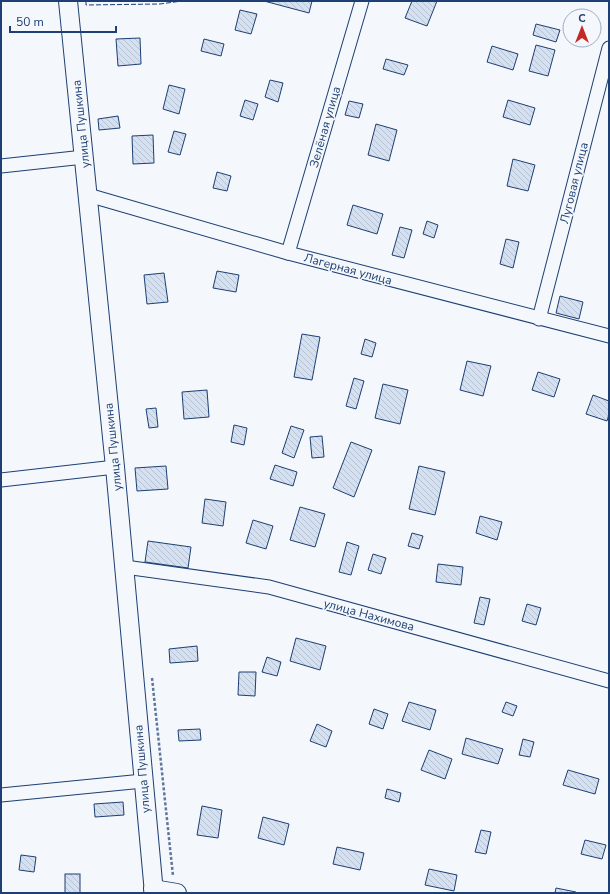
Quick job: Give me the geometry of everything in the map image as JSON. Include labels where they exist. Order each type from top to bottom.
[{"type":"main road","name":"улица Пушкина","points":[[68,1],[125,567],[154,891]]},
{"type":"main road","points":[[154,891],[177,893]]},
{"type":"street","name":"Зелёная улица","points":[[288,253],[362,1]]},
{"type":"street","name":"Луговая улица","points":[[539,319],[609,48]]},
{"type":"street","points":[[1,166],[84,157]]},
{"type":"street","name":"Лагерная улица","points":[[88,195],[288,253],[609,336]]},
{"type":"street","points":[[1,480],[115,467]]},
{"type":"street","name":"улица Нахимова","points":[[125,567],[269,587],[609,681]]},
{"type":"street","points":[[1,795],[143,781]]},
{"type":"building","points":[[264,1],[312,1],[309,13]]},
{"type":"building","points":[[412,1],[437,1],[427,26],[405,18]]},
{"type":"building","points":[[240,10],[257,14],[251,34],[235,30]]},
{"type":"building","points":[[536,24],[560,30],[556,42],[533,35]]},
{"type":"building","points":[[140,38],[141,64],[118,66],[116,39]]},
{"type":"building","points":[[204,39],[224,44],[221,56],[201,51]]},
{"type":"building","points":[[536,45],[555,50],[548,76],[529,71]]},
{"type":"building","points":[[492,46],[518,54],[513,70],[487,62]]},
{"type":"building","points":[[386,59],[408,65],[404,75],[383,69]]},
{"type":"building","points":[[270,80],[283,83],[278,102],[265,97]]},
{"type":"building","points":[[169,85],[185,89],[179,114],[163,109]]},
{"type":"building","points":[[245,100],[258,104],[253,120],[240,116]]},
{"type":"building","points":[[508,100],[535,108],[530,125],[503,117]]},
{"type":"building","points":[[349,101],[363,104],[359,118],[345,115]]},
{"type":"building","points":[[118,116],[120,128],[99,130],[98,119]]},
{"type":"building","points":[[376,124],[397,130],[389,161],[368,155]]},
{"type":"building","points":[[174,131],[186,134],[180,155],[168,152]]},
{"type":"building","points":[[153,135],[154,163],[133,164],[132,136]]},
{"type":"building","points":[[513,159],[535,165],[528,191],[507,186]]},
{"type":"building","points":[[217,172],[231,176],[227,191],[213,188]]},
{"type":"building","points":[[353,205],[383,214],[377,234],[347,225]]},
{"type":"building","points":[[427,221],[438,225],[434,238],[423,234]]},
{"type":"building","points":[[400,227],[412,230],[404,258],[392,255]]},
{"type":"building","points":[[506,239],[519,242],[513,268],[500,264]]},
{"type":"building","points":[[217,271],[239,275],[236,292],[213,288]]},
{"type":"building","points":[[164,273],[168,302],[147,304],[144,275]]},
{"type":"building","points":[[560,296],[583,302],[579,319],[556,313]]},
{"type":"building","points":[[302,334],[320,337],[312,380],[294,377]]},
{"type":"building","points":[[365,339],[376,343],[372,357],[361,354]]},
{"type":"building","points":[[467,361],[491,366],[483,396],[460,390]]},
{"type":"building","points":[[538,372],[560,379],[554,397],[532,390]]},
{"type":"building","points":[[354,378],[364,381],[356,409],[346,406]]},
{"type":"building","points":[[383,384],[408,390],[400,424],[375,418]]},
{"type":"building","points":[[207,390],[209,417],[184,419],[182,392]]},
{"type":"building","points":[[593,395],[609,401],[609,414],[607,421],[586,414]]},
{"type":"building","points":[[156,408],[158,427],[149,428],[146,409]]},
{"type":"building","points":[[234,425],[247,428],[244,445],[231,442]]},
{"type":"building","points":[[291,426],[304,430],[294,458],[282,453]]},
{"type":"building","points":[[322,436],[324,457],[312,458],[310,437]]},
{"type":"building","points":[[351,442],[372,450],[354,497],[333,488]]},
{"type":"building","points":[[275,465],[297,472],[293,486],[270,479]]},
{"type":"building","points":[[166,466],[168,489],[137,491],[135,468]]},
{"type":"building","points":[[419,466],[445,472],[435,515],[409,509]]},
{"type":"building","points":[[205,499],[226,502],[223,526],[202,523]]},
{"type":"building","points":[[300,507],[325,514],[315,547],[290,540]]},
{"type":"building","points":[[480,516],[502,522],[497,540],[476,533]]},
{"type":"building","points":[[253,520],[273,526],[266,549],[246,543]]},
{"type":"building","points":[[412,533],[423,536],[419,549],[408,546]]},
{"type":"building","points":[[148,541],[191,547],[188,568],[145,562]]},
{"type":"building","points":[[347,542],[359,546],[351,575],[339,572]]},
{"type":"building","points":[[373,554],[386,558],[381,574],[368,570]]},
{"type":"building","points":[[438,564],[463,567],[461,585],[436,582]]},
{"type":"building","points":[[480,597],[490,599],[484,625],[474,623]]},
{"type":"building","points":[[527,604],[541,608],[536,625],[522,621]]},
{"type":"building","points":[[296,638],[326,646],[320,670],[290,661]]},
{"type":"building","points":[[197,646],[198,661],[170,663],[169,649]]},
{"type":"building","points":[[267,657],[281,662],[277,676],[262,672]]},
{"type":"building","points":[[239,672],[256,672],[255,696],[238,695]]},
{"type":"building","points":[[409,702],[436,710],[430,730],[402,721]]},
{"type":"building","points":[[506,702],[517,706],[513,716],[502,712]]},
{"type":"building","points":[[374,709],[388,714],[383,729],[369,724]]},
{"type":"building","points":[[317,724],[332,731],[326,747],[310,741]]},
{"type":"building","points":[[200,729],[201,740],[179,741],[178,730]]},
{"type":"building","points":[[466,738],[503,749],[498,764],[462,754]]},
{"type":"building","points":[[523,739],[534,742],[530,757],[519,755]]},
{"type":"building","points":[[429,750],[452,759],[445,779],[421,770]]},
{"type":"building","points":[[568,770],[599,779],[595,794],[563,785]]},
{"type":"building","points":[[387,789],[401,793],[399,802],[385,798]]},
{"type":"building","points":[[123,802],[124,815],[95,817],[94,804]]},
{"type":"building","points":[[202,806],[222,810],[218,838],[197,835]]},
{"type":"building","points":[[263,817],[289,824],[284,845],[258,838]]},
{"type":"building","points":[[481,830],[491,832],[486,854],[475,852]]},
{"type":"building","points":[[585,840],[606,845],[602,859],[581,854]]},
{"type":"building","points":[[337,847],[364,853],[360,870],[333,864]]},
{"type":"building","points":[[21,855],[36,857],[34,872],[19,870]]},
{"type":"building","points":[[429,869],[457,875],[454,891],[425,885]]},
{"type":"building","points":[[65,874],[80,874],[80,893],[65,893]]},
{"type":"building","points":[[556,888],[576,892],[576,893],[555,893]]},
{"type":"fence","points":[[86,1],[86,5],[160,4],[182,1]]}]
